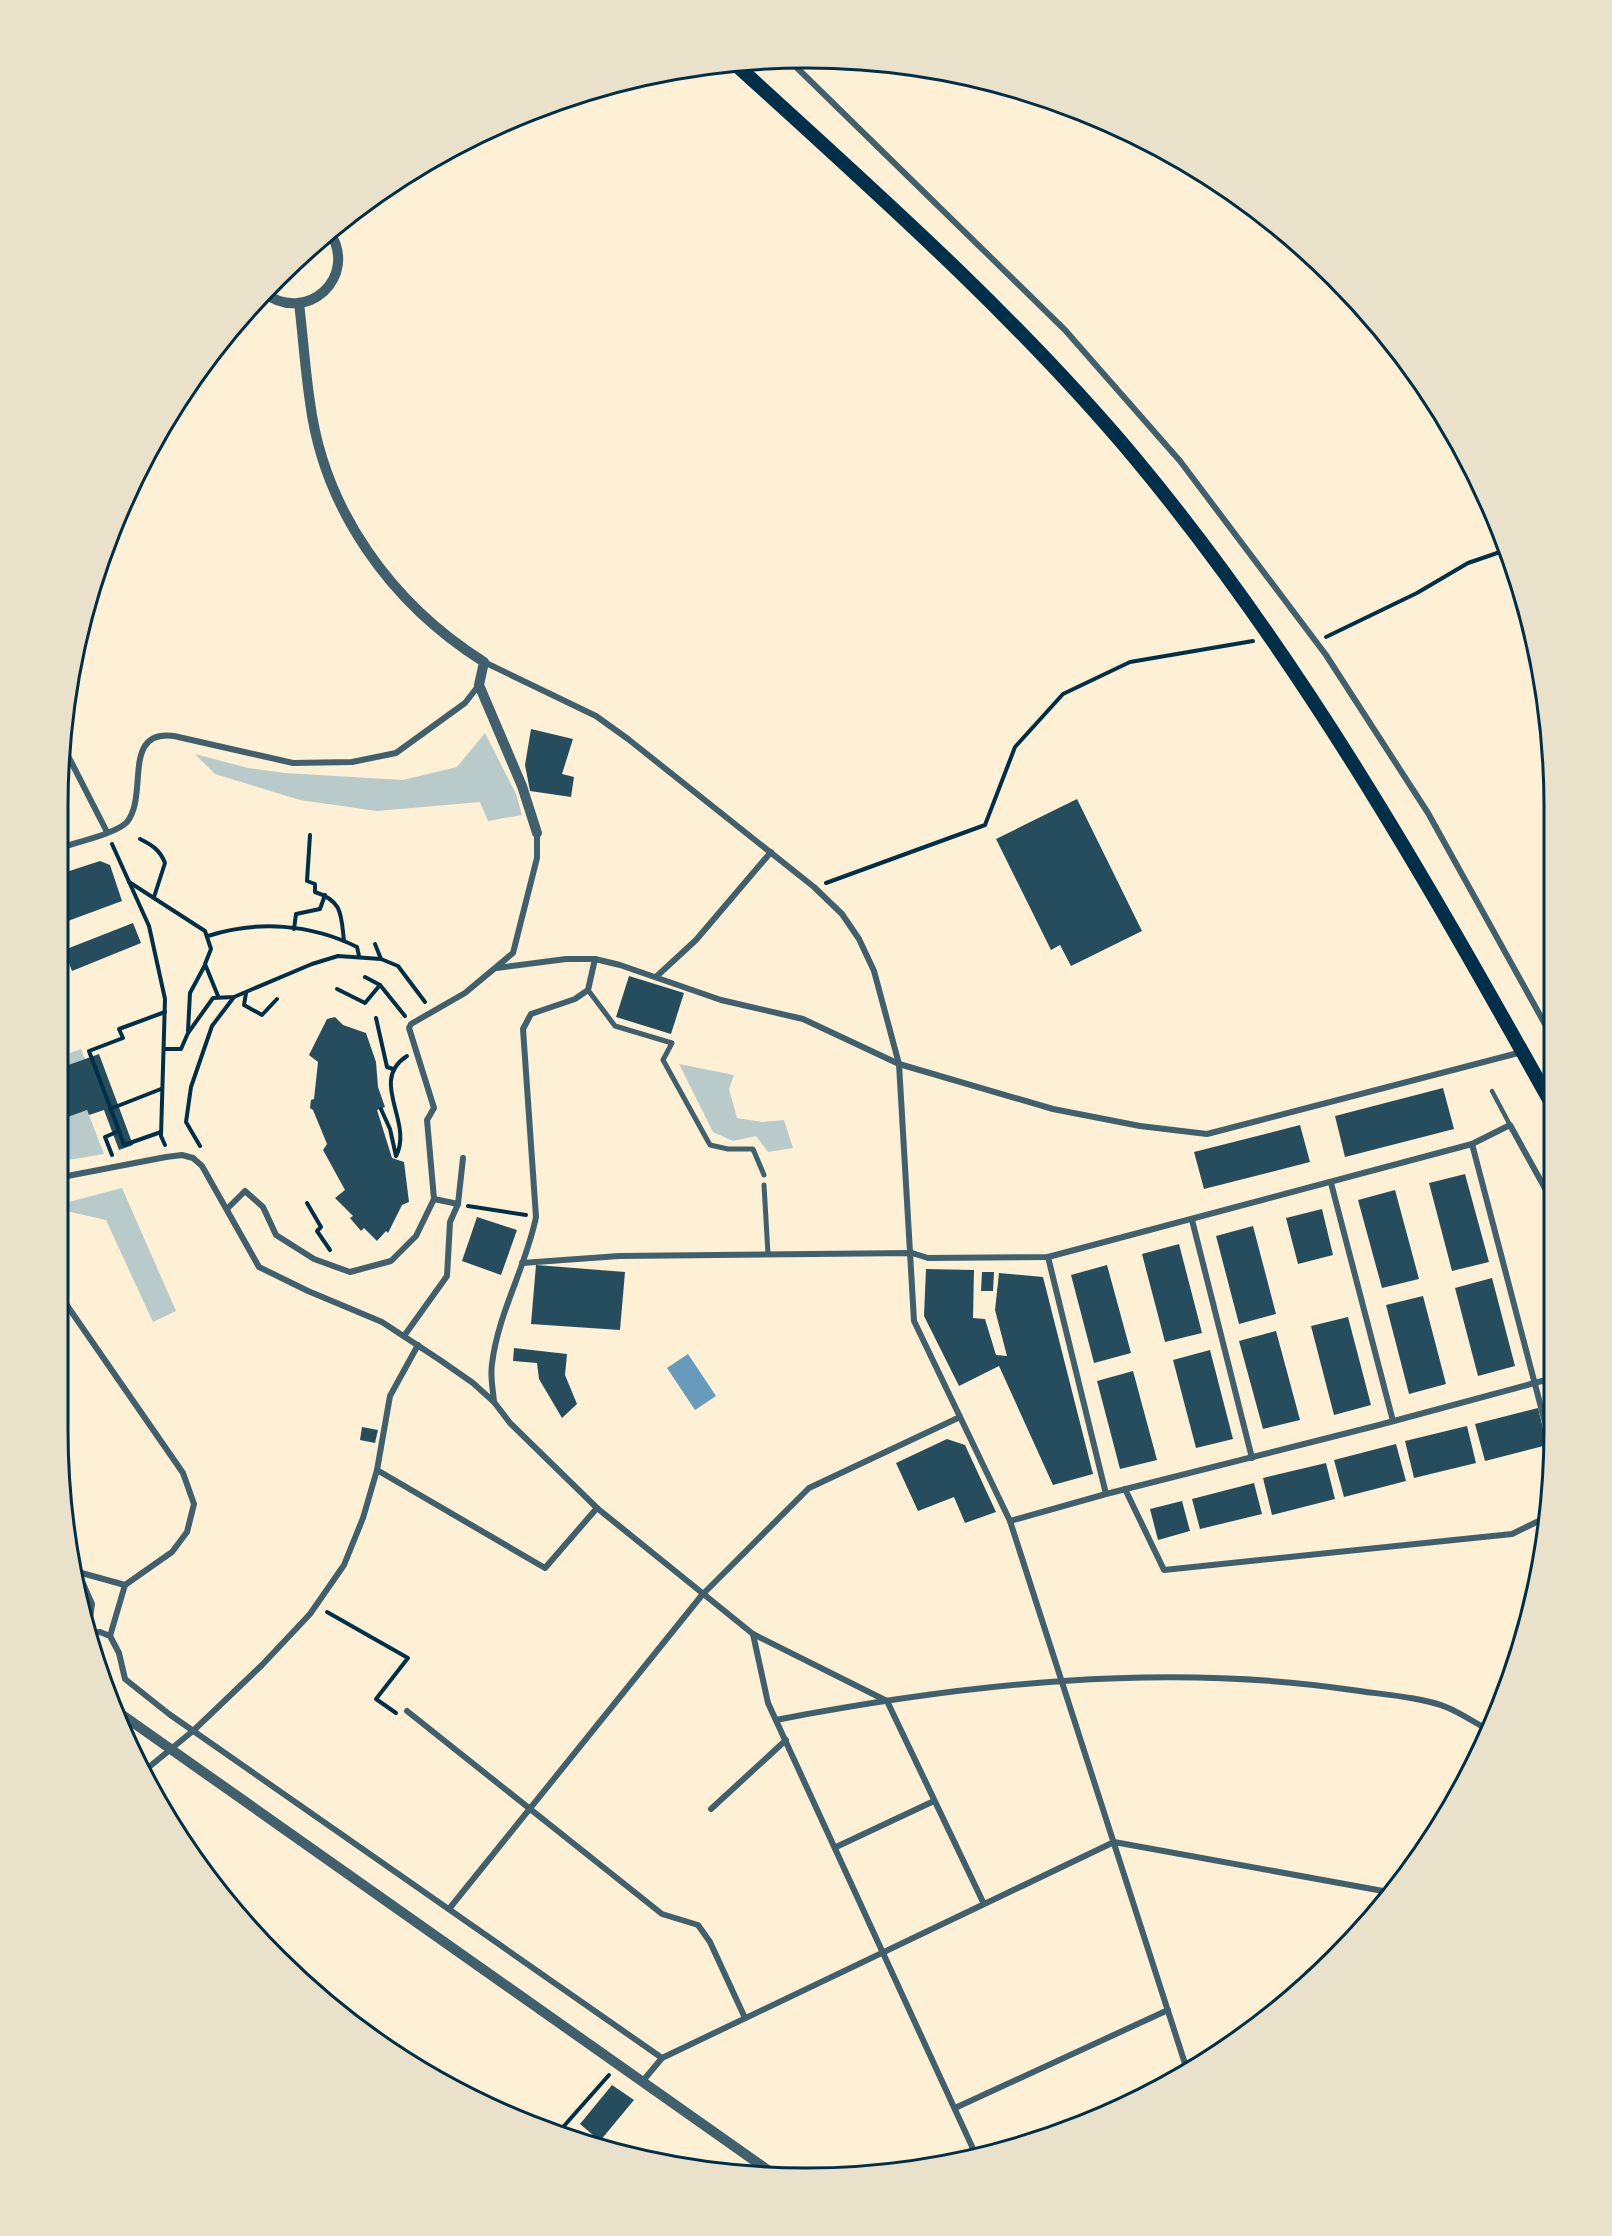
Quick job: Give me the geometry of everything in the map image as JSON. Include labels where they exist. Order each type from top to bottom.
[{"type":"main road","points":[[742,71],[920,232],[1023,334],[1132,455],[1191,528],[1272,637],[1399,835],[1544,1091]]},
{"type":"street","points":[[797,68],[1065,330],[1180,461],[1316,641],[1428,813],[1544,1022]]},
{"type":"street","points":[[271,297],[277,301],[299,303],[312,300],[325,291],[336,274],[339,257],[334,239]]},
{"type":"street","points":[[299,303],[310,403],[319,444],[334,490],[363,545],[383,574],[407,602],[450,641],[484,662],[596,716],[814,887],[842,914],[859,939],[874,971],[899,1064],[912,1253],[914,1321],[1010,1521],[1185,2064]]},
{"type":"street","points":[[68,845],[125,824],[135,809],[140,755],[147,742],[154,737],[174,736],[293,763],[352,762],[396,753],[465,703],[479,685],[484,662]]},
{"type":"street","points":[[227,1209],[245,1191],[263,1207],[276,1235],[314,1259],[350,1272],[391,1261],[416,1236],[434,1199],[427,1120],[434,1108],[409,1034],[411,1024],[465,993],[513,953],[537,858],[537,832],[522,786],[479,685]]},
{"type":"street","points":[[69,758],[107,832]]},
{"type":"street","points":[[657,976],[696,940],[771,852]]},
{"type":"street","points":[[497,968],[566,959],[595,959],[657,976],[721,1000],[803,1019],[899,1064],[1053,1109],[1140,1126],[1207,1134],[1522,1052]]},
{"type":"street","points":[[494,1402],[492,1366],[500,1326],[536,1217],[523,1029],[531,1014],[575,999],[588,990],[595,959]]},
{"type":"street","points":[[588,990],[615,1026],[672,1043],[663,1060],[710,1145],[728,1149],[753,1149],[764,1175]]},
{"type":"street","points":[[522,1263],[619,1256],[768,1254],[912,1253],[928,1258],[1048,1257],[1472,1144],[1510,1125],[1544,1187]]},
{"type":"street","points":[[1472,1144],[1544,1418]]},
{"type":"street","points":[[68,1176],[182,1155],[193,1158],[209,1179],[259,1267],[308,1291],[382,1322],[473,1383],[494,1402],[510,1423],[597,1508],[702,1595],[753,1634],[887,1701],[983,1902]]},
{"type":"street","points":[[404,1336],[447,1276],[450,1222],[458,1204],[463,1158]]},
{"type":"street","points":[[1330,1183],[1393,1421]]},
{"type":"street","points":[[764,1185],[768,1254]]},
{"type":"street","points":[[434,1199],[458,1204]]},
{"type":"street","points":[[1192,1220],[1252,1458]]},
{"type":"street","points":[[1048,1257],[1106,1494]]},
{"type":"street","points":[[68,1307],[157,1434],[190,1486],[194,1504],[187,1532],[172,1552],[125,1585],[110,1636],[119,1653],[125,1679],[194,1730],[662,2058]]},
{"type":"street","points":[[149,1767],[194,1730],[262,1665],[316,1605],[344,1565],[363,1518],[377,1470],[390,1396],[418,1345]]},
{"type":"street","points":[[1010,1521],[1544,1380]]},
{"type":"street","points":[[449,1909],[702,1595],[809,1488],[960,1417]]},
{"type":"street","points":[[377,1470],[545,1568],[597,1508]]},
{"type":"street","points":[[1125,1490],[1164,1570],[1512,1534],[1539,1521]]},
{"type":"street","points":[[82,1572],[125,1585]]},
{"type":"street","points":[[86,1590],[92,1604],[91,1611]]},
{"type":"street","points":[[97,1634],[110,1636]]},
{"type":"street","points":[[753,1634],[768,1703],[973,2149]]},
{"type":"street","points":[[776,1720],[887,1701],[1062,1682],[1173,1676],[1322,1686],[1444,1706],[1482,1726]]},
{"type":"street","points":[[407,1711],[662,1914],[698,1925],[710,1942],[745,2018]]},
{"type":"street","points":[[126,1718],[764,2167]]},
{"type":"street","points":[[711,1809],[786,1740]]},
{"type":"street","points":[[836,1847],[934,1801]]},
{"type":"street","points":[[642,2082],[662,2058],[884,1953],[983,1902],[1114,1842],[1383,1891]]},
{"type":"street","points":[[955,2108],[1168,2010]]},
{"type":"lane","points":[[1492,1091],[1510,1125]]},
{"type":"path","points":[[1316,641],[1371,617],[1468,563],[1499,552]]},
{"type":"path","points":[[814,887],[985,825],[1015,747],[1063,694],[1130,662],[1213,650],[1272,637]]},
{"type":"path","points":[[107,832],[149,926],[154,946],[165,1012],[165,1049],[161,1089],[161,1131],[165,1145]]},
{"type":"path","points":[[310,835],[307,881],[315,884],[315,892],[331,897],[340,911],[344,940]]},
{"type":"path","points":[[140,839],[153,846],[165,863],[154,897]]},
{"type":"path","points":[[129,882],[201,926],[208,936],[210,949],[190,993],[188,1033]]},
{"type":"path","points":[[294,929],[296,914],[320,909],[325,895]]},
{"type":"path","points":[[208,936],[249,926],[294,929],[327,934],[344,940],[357,947],[359,956]]},
{"type":"path","points":[[375,944],[381,959]]},
{"type":"path","points":[[165,1049],[179,1050],[209,1001],[218,996],[234,997],[325,959],[338,956],[381,959],[398,966],[432,1012]]},
{"type":"path","points":[[205,964],[218,996]]},
{"type":"path","points":[[365,977],[380,985],[401,1011]]},
{"type":"path","points":[[337,989],[365,1003],[380,985]]},
{"type":"path","points":[[246,993],[244,1005],[262,1015],[277,999]]},
{"type":"path","points":[[203,1152],[186,1122],[191,1087],[212,1026],[234,997]]},
{"type":"path","points":[[161,1131],[124,1145],[89,1051],[123,1038],[119,1029],[165,1012]]},
{"type":"path","points":[[376,1018],[386,1063],[393,1069]]},
{"type":"path","points":[[381,1109],[390,1129],[396,1156],[400,1124],[390,1085],[396,1063],[415,1051]]},
{"type":"path","points":[[111,1109],[161,1089]]},
{"type":"path","points":[[112,1155],[105,1137],[119,1131]]},
{"type":"path","points":[[307,1203],[321,1227],[318,1232],[327,1246]]},
{"type":"path","points":[[458,1204],[536,1217]]},
{"type":"path","points":[[316,1605],[408,1658],[376,1699],[389,1708]]},
{"type":"path","points":[[563,2127],[617,2065]]},
{"type":"shaded area","points":[[485,733],[516,794],[522,815],[488,821],[480,802],[377,811],[300,800],[215,774],[195,754],[248,768],[285,773],[403,780],[457,767]]},
{"type":"shaded area","points":[[81,1049],[85,1059],[68,1065],[68,1054]]},
{"type":"shaded area","points":[[679,1064],[734,1075],[729,1089],[737,1118],[762,1122],[784,1120],[793,1148],[768,1152],[756,1136],[733,1141],[713,1132]]},
{"type":"shaded area","points":[[87,1110],[104,1154],[68,1160],[68,1117]]},
{"type":"shaded area","points":[[122,1188],[176,1311],[153,1322],[106,1220],[68,1211],[68,1202]]},
{"type":"water","points":[[688,1354],[716,1396],[695,1410],[667,1368]]},
{"type":"building","points":[[531,729],[573,739],[562,774],[574,777],[571,797],[530,791],[525,765]]},
{"type":"building","points":[[1077,799],[1142,931],[1071,966],[1060,945],[1051,950],[996,839]]},
{"type":"building","points":[[100,861],[110,865],[122,901],[68,921],[68,871]]},
{"type":"building","points":[[133,923],[141,943],[72,971],[68,960],[68,948]]},
{"type":"building","points":[[629,976],[684,993],[671,1034],[616,1017]]},
{"type":"building","points":[[335,1017],[343,1025],[366,1033],[376,1062],[378,1087],[385,1107],[377,1110],[392,1158],[404,1162],[409,1202],[402,1205],[388,1233],[386,1231],[377,1241],[364,1228],[361,1231],[350,1218],[353,1216],[335,1198],[345,1190],[323,1150],[327,1144],[313,1110],[310,1108],[311,1100],[314,1099],[318,1062],[309,1055],[327,1019]]},
{"type":"building","points":[[99,1054],[133,1145],[119,1150],[104,1110],[89,1115],[87,1110],[68,1117],[68,1065]]},
{"type":"building","points":[[1443,1088],[1454,1129],[1345,1157],[1335,1116]]},
{"type":"building","points":[[1300,1125],[1310,1162],[1204,1189],[1194,1152]]},
{"type":"building","points":[[1465,1174],[1489,1262],[1452,1271],[1429,1183]]},
{"type":"building","points":[[1395,1190],[1419,1279],[1382,1288],[1358,1200]]},
{"type":"building","points":[[1322,1209],[1333,1255],[1298,1264],[1286,1218]]},
{"type":"building","points":[[477,1217],[517,1230],[501,1275],[462,1261]]},
{"type":"building","points":[[1253,1226],[1276,1314],[1239,1324],[1216,1236]]},
{"type":"building","points":[[1179,1244],[1202,1333],[1165,1342],[1142,1254]]},
{"type":"building","points":[[536,1265],[625,1272],[620,1330],[531,1324]]},
{"type":"building","points":[[1107,1265],[1131,1353],[1094,1363],[1071,1275]]},
{"type":"building","points":[[926,1269],[974,1270],[973,1318],[985,1319],[996,1355],[1007,1356],[995,1310],[999,1273],[1043,1277],[1093,1474],[1053,1485],[999,1366],[959,1386],[924,1316]]},
{"type":"building","points":[[982,1272],[994,1272],[993,1291],[981,1291]]},
{"type":"building","points":[[1492,1278],[1515,1366],[1478,1376],[1455,1288]]},
{"type":"building","points":[[1423,1296],[1446,1384],[1409,1394],[1386,1305]]},
{"type":"building","points":[[1348,1317],[1371,1405],[1334,1415],[1311,1326]]},
{"type":"building","points":[[1276,1331],[1300,1420],[1263,1429],[1239,1341]]},
{"type":"building","points":[[514,1348],[567,1354],[565,1375],[577,1404],[562,1418],[539,1379],[537,1363],[513,1361]]},
{"type":"building","points":[[1210,1350],[1233,1439],[1196,1448],[1173,1360]]},
{"type":"building","points":[[1133,1371],[1157,1460],[1120,1469],[1097,1381]]},
{"type":"building","points":[[1538,1408],[1544,1432],[1544,1446],[1485,1461],[1475,1424]]},
{"type":"building","points":[[1467,1426],[1476,1463],[1414,1478],[1405,1441]]},
{"type":"building","points":[[362,1427],[378,1430],[375,1443],[360,1440]]},
{"type":"building","points":[[947,1439],[965,1445],[996,1512],[965,1523],[954,1497],[918,1511],[896,1463]]},
{"type":"building","points":[[1396,1444],[1406,1481],[1344,1497],[1334,1460]]},
{"type":"building","points":[[1326,1463],[1335,1499],[1272,1515],[1263,1478]]},
{"type":"building","points":[[1254,1483],[1262,1514],[1200,1529],[1192,1499]]},
{"type":"building","points":[[1182,1501],[1190,1531],[1158,1540],[1150,1509]]},
{"type":"building","points":[[612,2085],[634,2100],[602,2139],[595,2137],[580,2124]]}]
